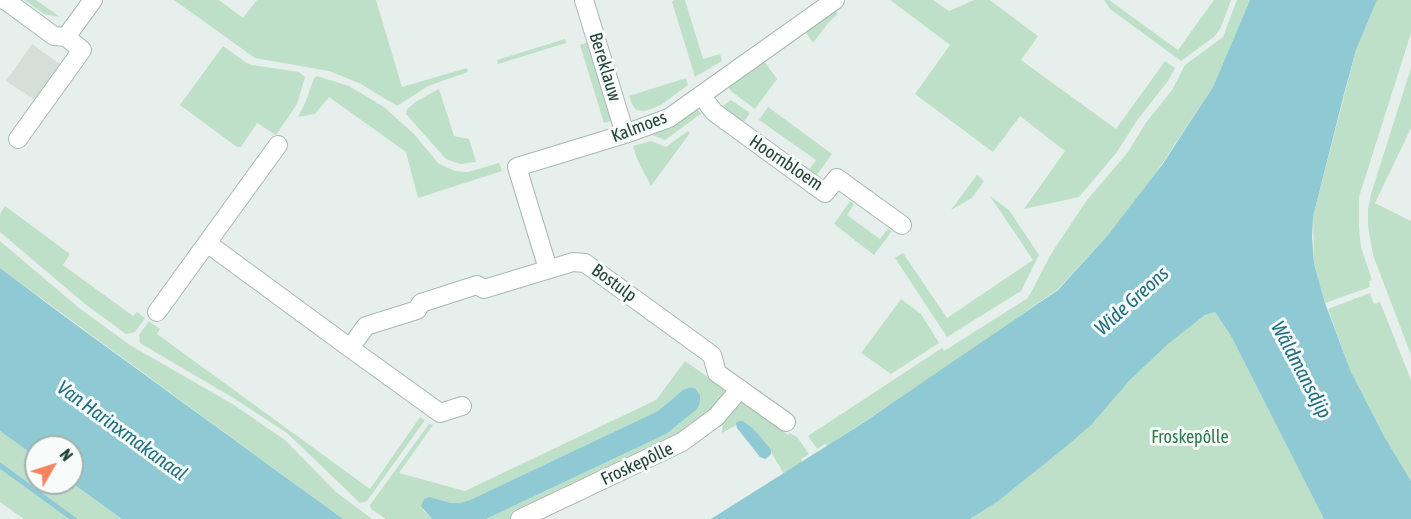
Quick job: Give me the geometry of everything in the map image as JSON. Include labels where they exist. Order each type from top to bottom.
[{"type":"street","points":[[5,0],[54,36],[66,38],[82,50],[18,139]]},
{"type":"street","points":[[66,38],[93,0]]},
{"type":"street","name":"Bereklauw","points":[[584,0],[625,134]]},
{"type":"street","name":"Kalmoes","points":[[548,269],[517,167],[669,118],[828,2]]},
{"type":"street","name":"Hoornbloem","points":[[701,95],[714,112],[825,194],[837,178],[902,225]]},
{"type":"street","points":[[157,312],[278,145]]},
{"type":"street","points":[[207,243],[440,413],[462,406]]},
{"type":"street","name":"Bostulp","points":[[350,348],[366,326],[417,309],[421,303],[477,285],[484,289],[579,262],[591,266],[712,355],[717,373],[786,422]]},
{"type":"street","name":"Froskepôlle","points":[[520,519],[682,442],[716,417],[740,389]]},
{"type":"shaded area","points":[[32,44],[60,64],[35,100],[6,81]]},
{"type":"green space","points":[[25,0],[36,0],[60,17],[44,14]]},
{"type":"green space","points":[[174,0],[219,0],[243,18],[257,0],[376,0],[402,87],[467,68],[468,72],[428,86],[397,106],[361,84],[329,71],[255,58]]},
{"type":"green space","points":[[685,0],[703,59],[720,54],[722,61],[695,77],[672,2]]},
{"type":"green space","points":[[890,0],[933,0],[949,11],[974,0],[990,0],[1038,36],[1021,60],[1116,129],[1165,61],[1175,68],[1117,152],[1079,197],[1024,209],[1065,151],[1020,116],[993,152],[915,94],[950,45]]},
{"type":"green space","points":[[1104,0],[1109,0],[1178,50],[1214,0],[1231,0],[1221,27],[1215,36],[1181,61],[1110,9]]},
{"type":"green space","points":[[1237,0],[1250,0],[1213,87],[1147,186],[1108,235],[1058,289],[928,380],[827,446],[825,444],[817,449],[808,436],[942,348],[944,351],[1028,298],[1051,254],[1087,200],[1128,152],[1145,124],[1172,90],[1185,65],[1223,37]]},
{"type":"green space","points":[[1377,0],[1411,0],[1411,33],[1359,197],[1361,247],[1372,280],[1369,281],[1370,287],[1325,303],[1314,264],[1313,217],[1356,50]]},
{"type":"green space","points":[[835,10],[838,14],[813,43],[805,31]]},
{"type":"green space","points":[[565,39],[566,43],[498,64],[497,60]]},
{"type":"green space","points":[[588,42],[612,121],[604,123],[580,45]]},
{"type":"green space","points":[[223,46],[252,65],[299,72],[305,77],[297,104],[276,135],[257,123],[241,147],[237,147],[180,105]]},
{"type":"green space","points":[[764,61],[777,79],[755,109],[728,87]]},
{"type":"green space","points":[[1411,68],[1411,128],[1375,203],[1411,221],[1411,355],[1373,255],[1368,226],[1368,209]]},
{"type":"green space","points":[[317,76],[349,86],[384,107],[414,134],[438,163],[455,171],[468,172],[499,163],[502,171],[418,198],[406,152],[329,97],[315,114],[298,117],[314,78]]},
{"type":"green space","points":[[686,78],[688,85],[661,105],[645,111],[636,110],[632,104],[629,96]]},
{"type":"green space","points":[[439,89],[454,136],[469,139],[476,162],[460,164],[446,159],[406,114],[407,109],[417,101]]},
{"type":"green space","points":[[731,100],[750,113],[743,123],[721,107]]},
{"type":"green space","points":[[768,107],[832,154],[816,176],[809,170],[816,160],[759,120]]},
{"type":"green space","points":[[696,109],[702,113],[665,140],[652,135],[672,126]]},
{"type":"green space","points":[[688,131],[690,133],[651,186],[633,146],[651,141],[666,147]]},
{"type":"green space","points":[[977,175],[984,181],[972,198],[951,210]]},
{"type":"green space","points":[[990,196],[1009,210],[1039,255],[1021,291],[947,337],[895,258],[903,253],[947,318],[1033,260]]},
{"type":"green space","points":[[850,201],[854,204],[847,215],[880,239],[888,229],[892,231],[874,255],[834,224]]},
{"type":"green space","points":[[5,206],[70,254],[63,265],[133,316],[137,312],[145,318],[135,332],[126,334],[85,304],[0,232],[0,214]]},
{"type":"green space","points":[[0,241],[79,308],[130,345],[234,405],[285,440],[336,492],[372,519],[343,519],[0,268]]},
{"type":"green space","points":[[1370,293],[1374,304],[1380,302],[1411,380],[1411,481],[1384,436],[1351,372],[1328,309]]},
{"type":"green space","points":[[901,299],[921,314],[939,343],[891,374],[861,353]]},
{"type":"green space","name":"Froskepôlle","points":[[1215,312],[1231,336],[1324,519],[970,519],[997,502],[1062,450],[1168,344],[1205,315]]},
{"type":"green space","points":[[149,321],[160,329],[157,334],[370,489],[420,417],[425,420],[367,501],[360,503],[287,433],[235,399],[140,343],[139,335]]},
{"type":"green space","points":[[685,361],[722,387],[726,393],[699,426],[602,476],[511,519],[486,519],[666,434],[700,395],[696,389],[690,387],[683,390],[658,411],[470,500],[451,503],[430,497],[423,510],[432,519],[386,519],[371,509],[370,505],[429,424],[433,425],[399,473],[465,491],[656,400]]},
{"type":"green space","points":[[738,402],[745,404],[788,435],[790,433],[797,437],[809,454],[801,459],[802,462],[784,474],[768,447],[743,421],[722,433],[723,416]]},
{"type":"green space","points":[[0,431],[24,448],[24,480],[0,462]]},
{"type":"green space","points":[[0,469],[24,486],[24,495],[36,495],[69,519],[24,519],[0,502]]},
{"type":"green space","points":[[84,492],[122,519],[78,519],[45,495],[84,495]]},
{"type":"water","points":[[1250,0],[1377,0],[1356,50],[1313,217],[1312,237],[1314,264],[1325,303],[1351,372],[1384,436],[1411,481],[1411,519],[1324,519],[1231,336],[1215,312],[1205,315],[1168,344],[1129,381],[1091,425],[1062,450],[997,502],[970,519],[711,519],[863,423],[1058,290],[1108,235],[1162,165],[1213,87]]},
{"type":"water","name":"Van Harinxmakanaal","points":[[0,268],[343,519],[122,519],[84,492],[84,435],[24,435],[24,448],[0,431]]},
{"type":"water","points":[[690,387],[696,389],[700,395],[697,409],[666,434],[486,519],[432,519],[421,506],[424,499],[430,497],[451,503],[470,500],[658,411]]},
{"type":"water","points":[[743,421],[759,435],[771,450],[768,457],[765,459],[760,457],[737,428],[736,423]]},
{"type":"water","points":[[0,462],[24,480],[24,486],[0,469]]},
{"type":"water","points":[[36,495],[45,495],[78,519],[69,519]]},
{"type":"water label","name":"Wide Greons","points":[[1132,301]]},
{"type":"water label","name":"Wâldmansdjip","points":[[1301,370]]}]
